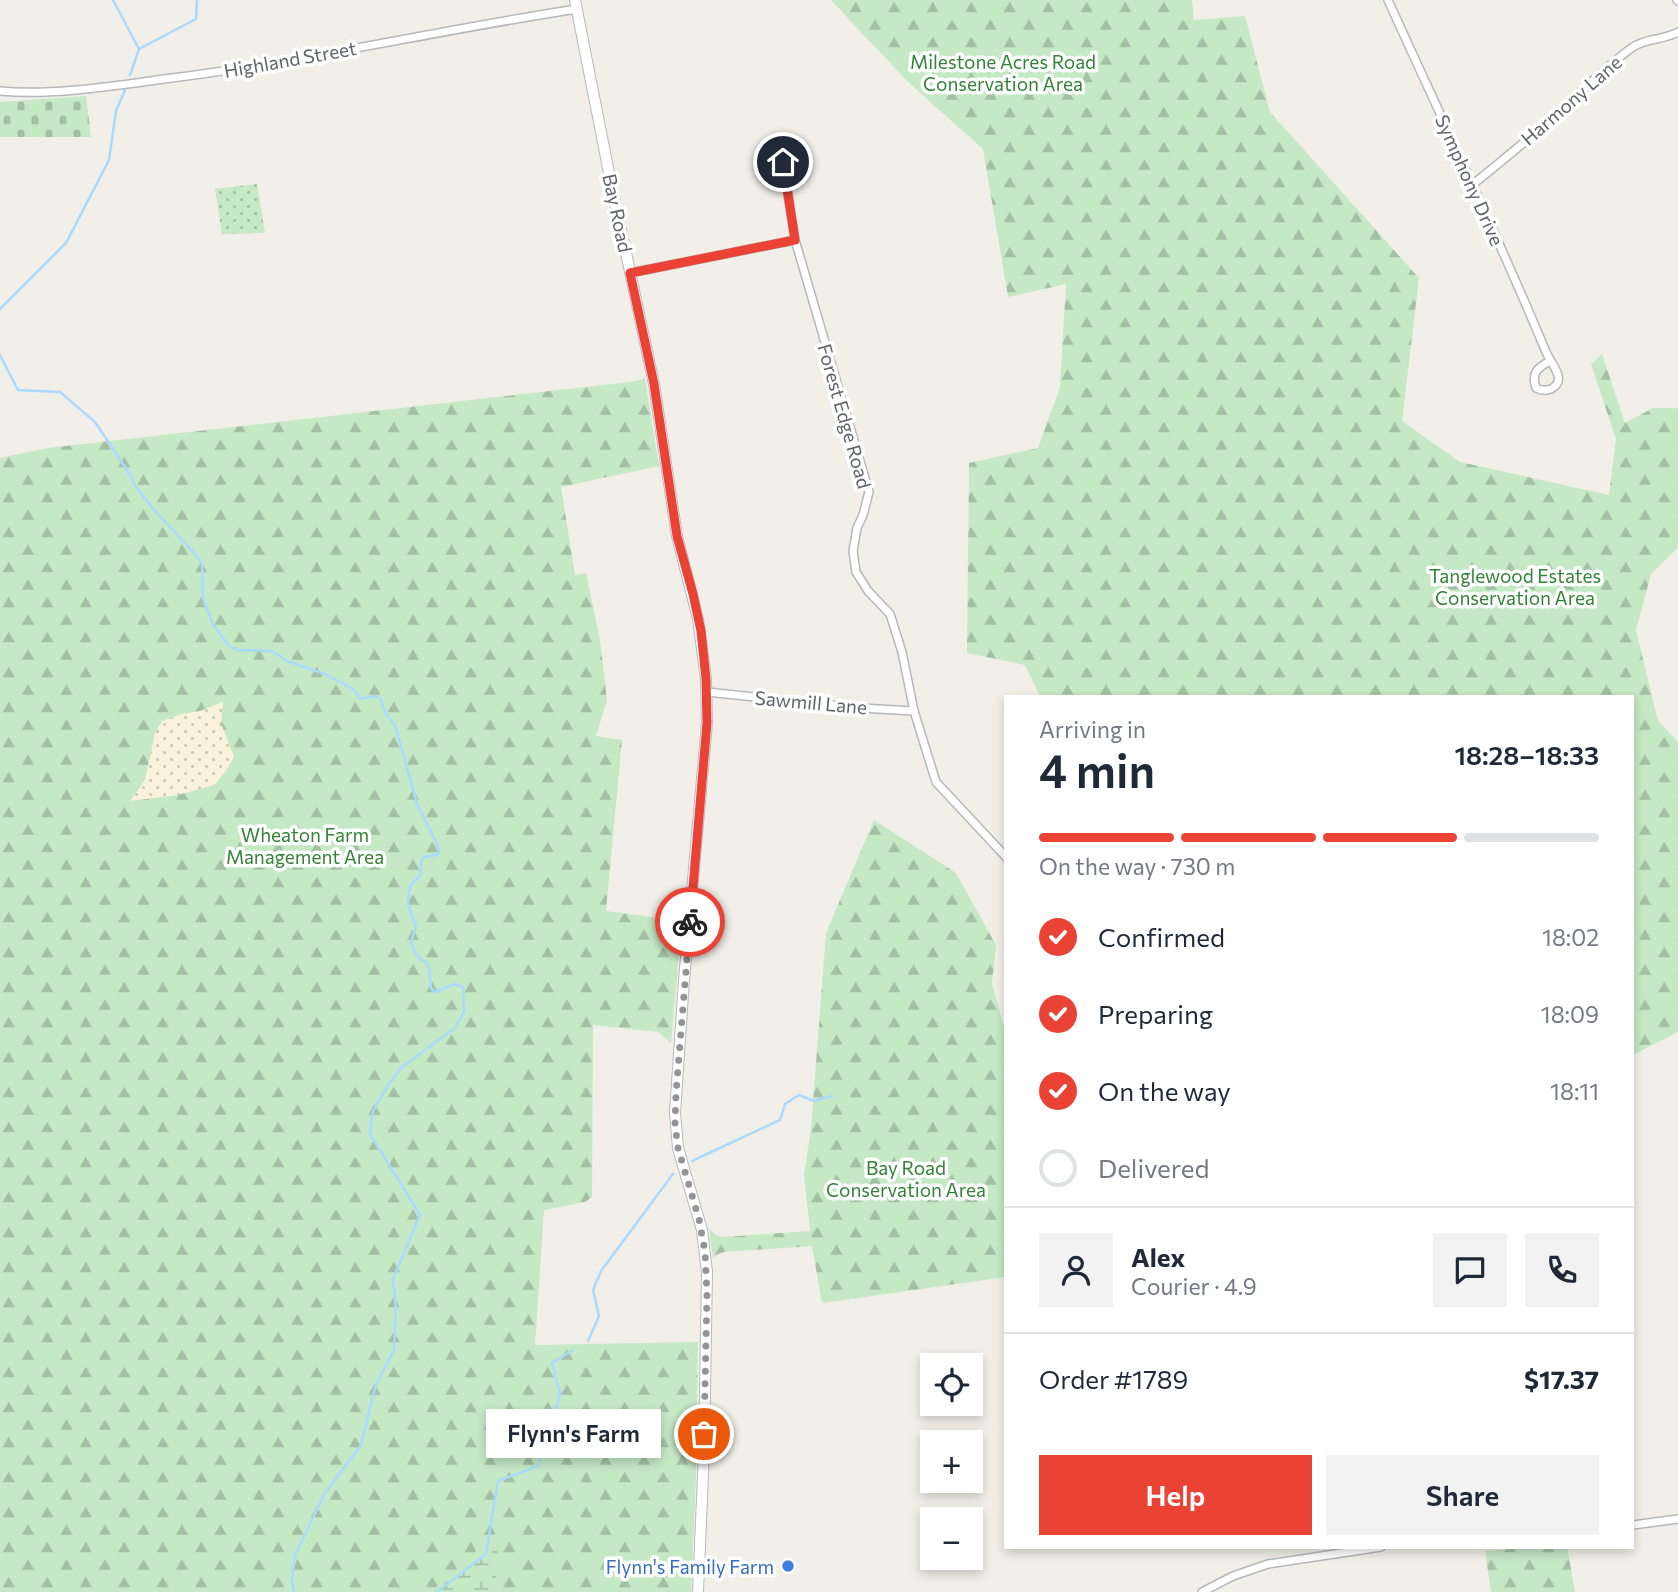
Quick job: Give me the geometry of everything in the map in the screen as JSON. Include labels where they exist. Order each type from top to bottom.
[{"type":"main road","name":"Bay Road","points":[[576,4],[654,384],[677,536],[701,631],[707,692],[707,723],[675,1113],[678,1148],[702,1230],[707,1272],[704,1466],[698,1592]]},
{"type":"street","name":"Symphony Drive","points":[[1388,0],[1550,361]]},
{"type":"street","name":"Highland Street","points":[[0,92],[58,90],[203,74],[296,60],[576,4]]},
{"type":"street","name":"Harmony Lane","points":[[1472,185],[1607,67],[1635,46],[1678,32]]},
{"type":"street","name":"Forest Edge Road","points":[[792,143],[783,162],[795,240],[869,492],[857,527],[853,551],[856,572],[868,591],[890,614],[902,652],[914,711],[936,782],[1004,855]]},
{"type":"street","points":[[630,273],[795,240]]},
{"type":"street","name":"Sawmill Lane","points":[[707,692],[914,711]]},
{"type":"street","points":[[1634,1525],[1678,1520]]},
{"type":"street","points":[[1202,1592],[1233,1576],[1268,1564],[1368,1549]]},
{"type":"green space","points":[[831,0],[1192,0],[1194,20],[1245,16],[1270,112],[1419,278],[1402,421],[1460,462],[1609,495],[1616,439],[1591,364],[1602,354],[1625,423],[1653,408],[1678,408],[1678,547],[1651,574],[1636,630],[1658,721],[1678,742],[1678,1032],[1634,1054],[1634,695],[1040,695],[1025,665],[967,653],[969,463],[1038,448],[1060,387],[1066,284],[1008,297],[983,149],[907,81]]},
{"type":"green space","points":[[86,96],[91,137],[0,137],[0,102]]},
{"type":"green space","points":[[257,184],[265,233],[222,234],[215,189]]},
{"type":"green space","name":"Wheaton Farm Management Area","points":[[645,379],[659,466],[561,487],[575,575],[586,573],[600,640],[607,700],[596,736],[622,740],[606,911],[682,921],[671,1043],[658,1032],[593,1025],[592,1197],[585,1202],[544,1210],[535,1345],[698,1342],[691,1592],[0,1592],[0,458],[48,448]]},
{"type":"green space","name":"Bay Road Conservation Area","points":[[874,820],[956,873],[996,945],[992,984],[1004,1025],[1004,1277],[822,1303],[812,1246],[724,1252],[713,1258],[709,1229],[722,1237],[810,1231],[804,1175],[811,1129],[826,933]]},
{"type":"green space","points":[[499,1530],[496,1580],[498,1592],[431,1592]]},
{"type":"green space","points":[[1567,1549],[1575,1592],[1491,1592],[1485,1551]]},
{"type":"sand","points":[[223,702],[221,723],[234,757],[214,785],[178,795],[130,801],[145,780],[155,733],[162,721]]},
{"type":"waterway","points":[[113,0],[139,49],[130,75]]},
{"type":"waterway","points":[[139,49],[196,19],[197,0]]},
{"type":"waterway","points":[[0,309],[66,243],[109,160],[116,111],[125,90]]},
{"type":"waterway","points":[[0,355],[18,390],[60,392],[95,422],[136,487],[202,564],[203,599],[213,624],[228,645],[237,650],[272,651],[287,661],[325,674],[353,689],[361,699],[375,696],[381,699],[385,713],[395,725],[417,804],[438,846],[437,855],[424,857],[420,876],[410,886],[408,904],[416,926],[411,942],[414,951],[427,963],[431,989],[435,992],[455,984],[463,987],[464,1012],[455,1028],[402,1067],[373,1111],[370,1134],[420,1215],[393,1279],[396,1308],[394,1350],[376,1384],[361,1445],[325,1493],[295,1555],[292,1580],[294,1592]]},
{"type":"waterway","points":[[692,1161],[780,1120],[785,1104],[799,1095],[814,1101],[832,1096]]},
{"type":"waterway","points":[[588,1341],[599,1316],[593,1290],[601,1271],[673,1174]]},
{"type":"waterway","points":[[437,1592],[486,1554],[498,1481],[538,1466],[560,1394],[552,1363],[573,1350]]},
{"type":"way so far","points":[[690,922],[675,1124],[681,1162],[704,1241],[707,1272],[704,1434]]},
{"type":"place","name":"Flynn's Farm","points":[[704,1434]]},
{"type":"place","name":"Flynn's Family Farm","points":[[788,1566]]},
{"type":"route","points":[[690,922],[708,708],[704,653],[693,594],[677,536],[654,384],[630,273],[795,240],[783,162]]},
{"type":"park label","name":"Milestone Acres Road Conservation Area","points":[[1003,72]]},
{"type":"park label","name":"Tanglewood Estates Conservation Area","points":[[1515,586]]}]
